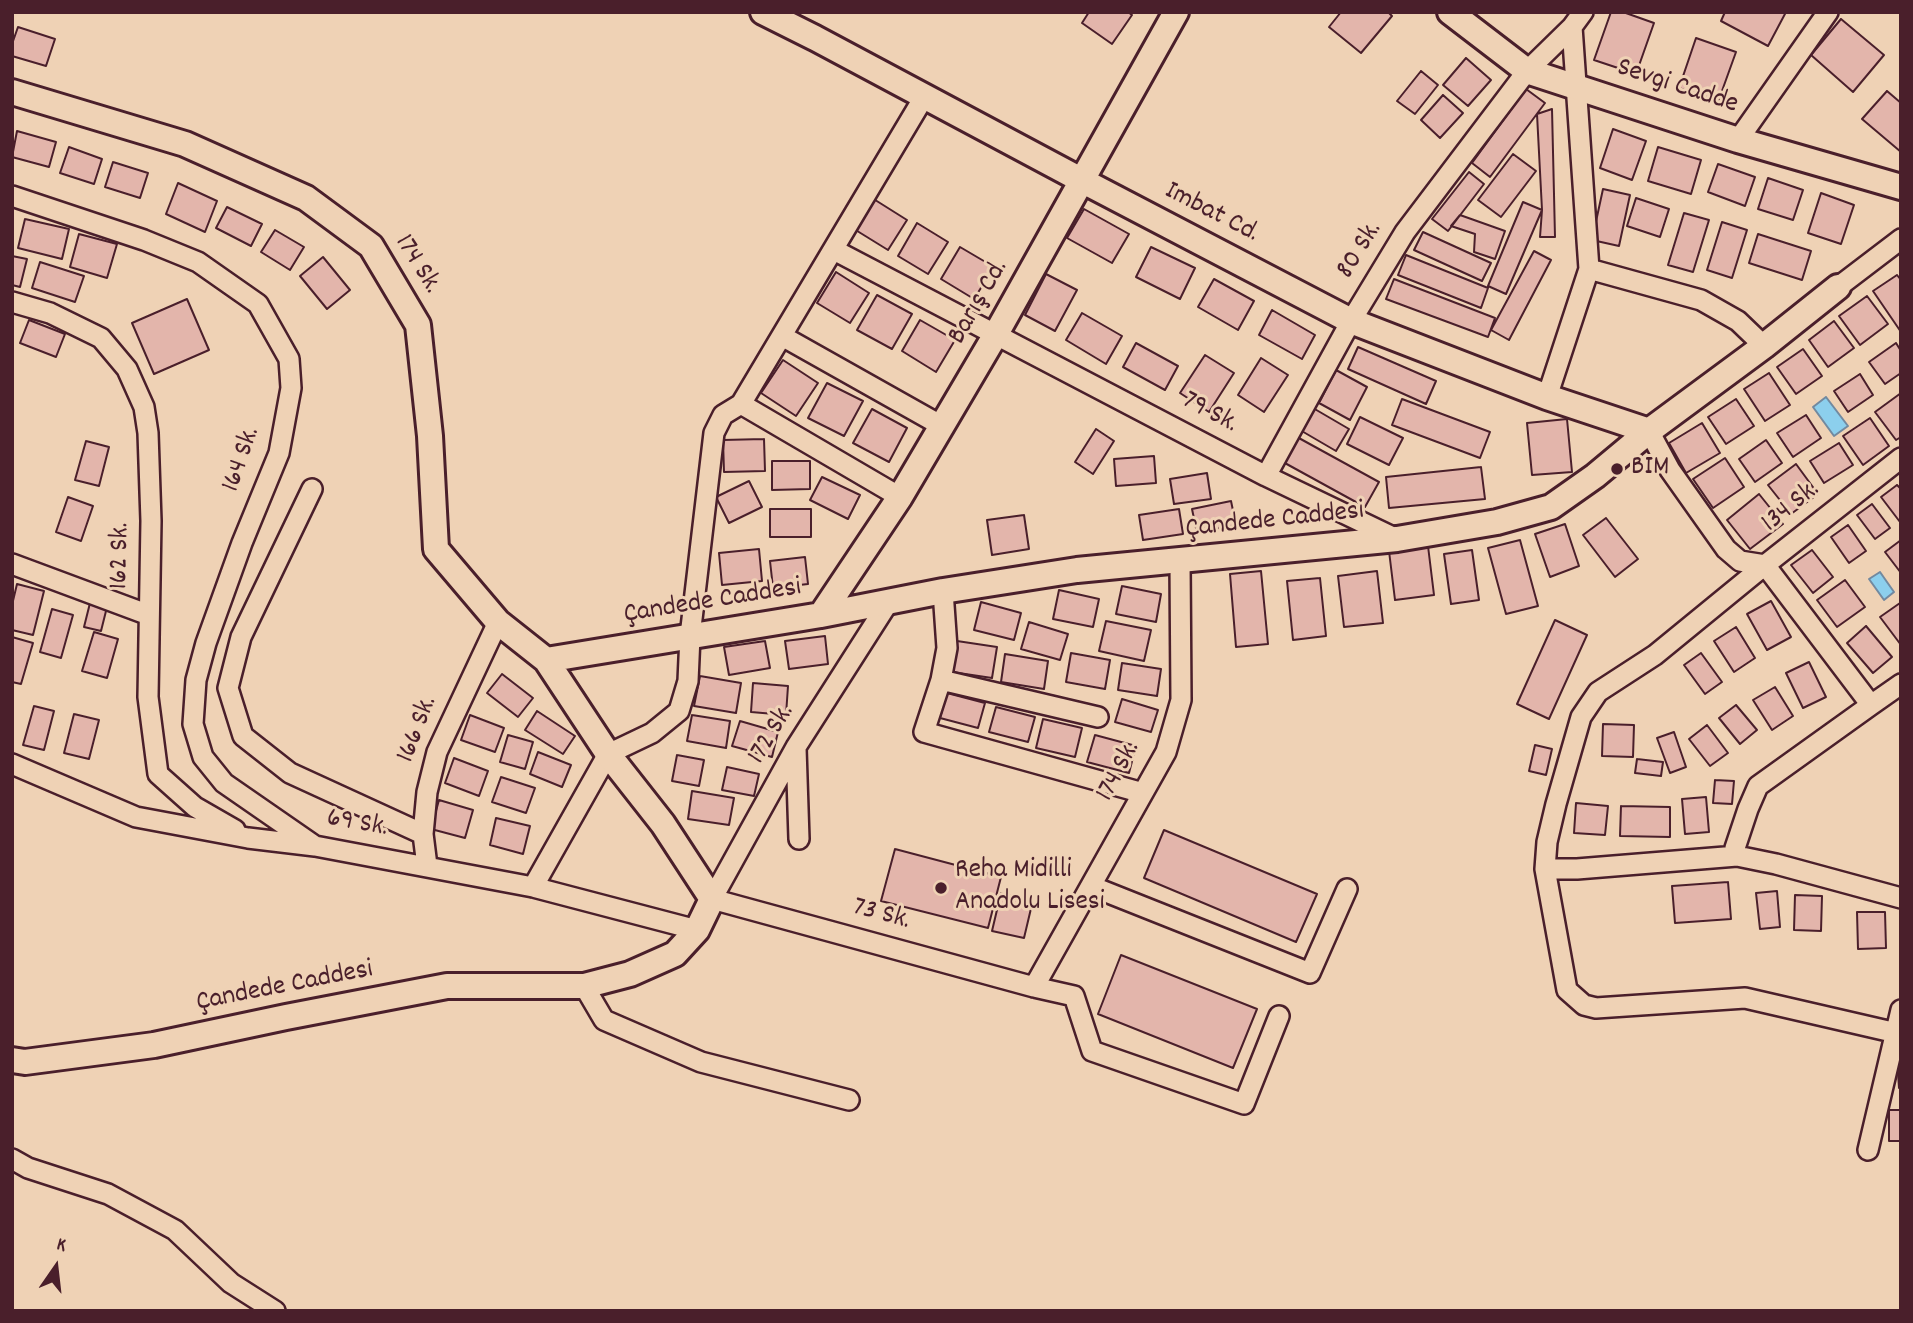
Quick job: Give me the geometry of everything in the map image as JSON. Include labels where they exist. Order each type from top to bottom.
[{"type":"street","name":"Imbat Cd.","points":[[763,12],[1351,321],[1547,397],[1649,431]]},
{"type":"street","name":"Barış Cd.","points":[[821,615],[900,497],[942,426],[1083,181],[1176,12]]},
{"type":"street","name":"Sevgi Cadde","points":[[1450,12],[1527,71],[1738,140],[1901,187]]},
{"type":"street","points":[[1738,140],[1828,12]]},
{"type":"street","points":[[1547,397],[1589,269],[1578,88],[1578,20]]},
{"type":"street","name":"80 Sk.","points":[[1266,476],[1351,321],[1405,232],[1527,71],[1578,20]]},
{"type":"street","name":"174 Sk.","points":[[12,92],[185,144],[306,198],[371,246],[418,325],[430,436],[436,550],[498,622],[547,660]]},
{"type":"street","points":[[533,887],[608,754],[652,733],[679,711],[688,681],[690,636],[714,433],[723,415],[741,404],[924,97]]},
{"type":"street","name":"164 Sk.","points":[[12,196],[144,240],[198,262],[258,304],[289,359],[291,388],[279,453],[242,543],[206,643],[196,680],[193,724],[203,757],[224,783],[315,846]]},
{"type":"street","points":[[1839,287],[1901,239]]},
{"type":"street","name":"79 Sk.","points":[[834,250],[1266,476],[1398,539]]},
{"type":"street","points":[[1589,269],[1701,300],[1738,321],[1764,346]]},
{"type":"street","name":"Çandede Caddesi","points":[[547,660],[1077,570],[1398,539],[1497,522],[1550,507],[1595,476],[1649,431],[1839,287]]},
{"type":"street","name":"162 Sk.","points":[[12,302],[50,313],[101,338],[127,369],[144,407],[148,433],[151,521],[148,697],[158,774],[195,807],[248,838]]},
{"type":"street","points":[[782,336],[942,426]]},
{"type":"street","points":[[741,404],[900,497]]},
{"type":"street","name":"134 Sk.","points":[[1649,431],[1670,470],[1726,549],[1740,561],[1765,565],[1901,458]]},
{"type":"street","points":[[312,489],[241,637],[229,688],[243,736],[290,772],[423,834]]},
{"type":"street","name":"174 Sk.","points":[[1034,987],[1166,752],[1181,700],[1180,562]]},
{"type":"street","points":[[12,564],[149,615]]},
{"type":"street","points":[[1871,705],[1765,565],[1656,655],[1598,692],[1581,717],[1556,804],[1547,842],[1545,869],[1567,990],[1584,1005],[1596,1008],[1745,998],[1898,1033]]},
{"type":"street","points":[[943,591],[947,648],[941,680],[924,732],[1143,793]]},
{"type":"street","name":"172 Sk.","points":[[712,899],[796,747],[888,604]]},
{"type":"street","name":"166 Sk.","points":[[427,866],[423,834],[427,792],[437,752],[498,622]]},
{"type":"street","points":[[547,660],[608,754],[663,824],[712,899]]},
{"type":"street","points":[[941,680],[1098,718]]},
{"type":"street","points":[[1737,856],[1735,848],[1758,786],[1901,684]]},
{"type":"street","points":[[796,747],[799,839]]},
{"type":"street","name":"69 Sk.","points":[[12,764],[136,817],[248,838],[315,846],[533,887],[697,929]]},
{"type":"street","points":[[1545,869],[1577,869],[1737,856],[1901,898]]},
{"type":"street","points":[[1091,886],[1310,973],[1347,889]]},
{"type":"street","name":"Çandede Caddesi","points":[[12,1060],[25,1062],[154,1045],[447,986],[583,986],[630,974],[675,954],[697,929],[712,899]]},
{"type":"street","name":"73 Sk.","points":[[712,899],[1074,996],[1092,1051],[1244,1104],[1279,1016]]},
{"type":"street","points":[[583,986],[604,1020],[701,1062],[849,1100]]},
{"type":"street","points":[[1868,1150],[1898,1033],[1901,1010]]},
{"type":"street","points":[[12,1159],[28,1168],[108,1194],[176,1230],[231,1283],[275,1311]]},
{"type":"water","points":[[1826,397],[1848,426],[1834,436],[1813,407]]},
{"type":"water","points":[[1880,572],[1894,592],[1884,600],[1869,579]]},
{"type":"building","points":[[1089,12],[1128,12],[1132,15],[1112,44],[1082,23]]},
{"type":"building","points":[[1341,12],[1388,12],[1392,16],[1361,53],[1329,27]]},
{"type":"building","points":[[1611,12],[1623,12],[1654,23],[1636,74],[1594,60]]},
{"type":"building","points":[[1725,12],[1786,12],[1768,46],[1721,21]]},
{"type":"building","points":[[1841,19],[1884,55],[1853,92],[1811,55]]},
{"type":"building","points":[[18,27],[55,39],[46,66],[12,56],[12,44]]},
{"type":"building","points":[[1696,38],[1736,52],[1718,102],[1679,88]]},
{"type":"building","points":[[1466,58],[1491,80],[1468,106],[1443,85]]},
{"type":"building","points":[[1421,71],[1438,85],[1415,114],[1397,101]]},
{"type":"building","points":[[1526,89],[1545,103],[1490,177],[1472,163]]},
{"type":"building","points":[[1887,91],[1901,103],[1901,152],[1862,119]]},
{"type":"building","points":[[1443,95],[1463,113],[1440,138],[1421,120]]},
{"type":"building","points":[[1552,109],[1555,237],[1540,237],[1542,210],[1537,114]]},
{"type":"building","points":[[1613,129],[1646,141],[1632,180],[1600,168]]},
{"type":"building","points":[[17,131],[56,142],[49,167],[12,157]]},
{"type":"building","points":[[69,147],[102,159],[94,184],[60,173]]},
{"type":"building","points":[[1658,147],[1701,160],[1691,194],[1648,181]]},
{"type":"building","points":[[1513,154],[1536,171],[1501,217],[1478,200]]},
{"type":"building","points":[[113,162],[148,173],[140,198],[105,187]]},
{"type":"building","points":[[1718,164],[1755,177],[1745,206],[1708,192]]},
{"type":"building","points":[[1469,172],[1484,184],[1448,231],[1432,219]]},
{"type":"building","points":[[1768,178],[1803,190],[1793,220],[1758,209]]},
{"type":"building","points":[[178,183],[217,201],[205,232],[166,214]]},
{"type":"building","points":[[1603,189],[1630,195],[1619,246],[1592,240]]},
{"type":"building","points":[[1821,193],[1854,205],[1841,244],[1808,233]]},
{"type":"building","points":[[872,198],[907,220],[888,250],[854,229]]},
{"type":"building","points":[[1636,198],[1669,209],[1660,237],[1627,226]]},
{"type":"building","points":[[1523,202],[1542,210],[1506,294],[1488,286]]},
{"type":"building","points":[[227,207],[262,224],[251,246],[216,228]]},
{"type":"building","points":[[1084,209],[1129,234],[1112,263],[1067,238]]},
{"type":"building","points":[[1684,213],[1709,220],[1693,272],[1668,265]]},
{"type":"building","points":[[1460,215],[1505,231],[1495,259],[1474,252],[1475,234],[1451,226]]},
{"type":"building","points":[[25,219],[69,229],[62,259],[18,248]]},
{"type":"building","points":[[1722,222],[1747,230],[1732,278],[1707,270]]},
{"type":"building","points":[[917,223],[948,242],[928,274],[898,256]]},
{"type":"building","points":[[275,230],[304,247],[290,270],[261,252]]},
{"type":"building","points":[[1423,232],[1491,263],[1482,281],[1414,250]]},
{"type":"building","points":[[79,234],[117,244],[107,278],[70,267]]},
{"type":"building","points":[[1758,234],[1811,251],[1802,280],[1749,263]]},
{"type":"building","points":[[960,247],[994,267],[974,299],[941,279]]},
{"type":"building","points":[[1151,247],[1195,268],[1180,299],[1136,277]]},
{"type":"building","points":[[1534,251],[1551,260],[1509,340],[1491,330]]},
{"type":"building","points":[[1406,255],[1488,288],[1481,308],[1398,275]]},
{"type":"building","points":[[12,256],[27,259],[20,287],[12,285]]},
{"type":"building","points":[[323,257],[350,290],[327,309],[300,276]]},
{"type":"building","points":[[40,262],[84,276],[75,302],[32,288]]},
{"type":"building","points":[[836,272],[869,293],[850,323],[817,303]]},
{"type":"building","points":[[1046,274],[1077,290],[1055,331],[1025,315]]},
{"type":"building","points":[[1897,275],[1901,280],[1901,332],[1873,291]]},
{"type":"building","points":[[1214,279],[1254,301],[1238,330],[1198,307]]},
{"type":"building","points":[[1394,279],[1495,318],[1488,337],[1386,299]]},
{"type":"building","points":[[877,295],[912,314],[892,349],[857,330]]},
{"type":"building","points":[[1867,296],[1888,324],[1860,345],[1839,316]]},
{"type":"building","points":[[187,299],[209,350],[154,374],[132,323]]},
{"type":"building","points":[[1272,310],[1315,335],[1302,359],[1259,335]]},
{"type":"building","points":[[1082,313],[1122,336],[1106,364],[1066,340]]},
{"type":"building","points":[[29,320],[65,334],[56,357],[20,343]]},
{"type":"building","points":[[920,320],[955,340],[936,372],[902,351]]},
{"type":"building","points":[[1834,321],[1854,348],[1828,367],[1809,340]]},
{"type":"building","points":[[1136,343],[1178,366],[1165,390],[1123,367]]},
{"type":"building","points":[[1896,343],[1901,351],[1901,373],[1885,384],[1869,362]]},
{"type":"building","points":[[1358,347],[1436,381],[1426,404],[1348,369]]},
{"type":"building","points":[[1803,349],[1822,376],[1796,394],[1777,367]]},
{"type":"building","points":[[1205,355],[1234,373],[1209,412],[1180,393]]},
{"type":"building","points":[[1261,358],[1288,375],[1264,412],[1238,395]]},
{"type":"building","points":[[783,360],[818,383],[796,416],[761,393]]},
{"type":"building","points":[[1336,370],[1367,387],[1350,420],[1319,403]]},
{"type":"building","points":[[1769,373],[1790,405],[1765,421],[1744,389]]},
{"type":"building","points":[[1860,374],[1873,395],[1848,412],[1834,391]]},
{"type":"building","points":[[827,383],[863,401],[844,436],[808,418]]},
{"type":"building","points":[[1901,393],[1901,437],[1896,440],[1875,412]]},
{"type":"building","points":[[1402,399],[1490,432],[1480,458],[1392,425]]},
{"type":"building","points":[[1736,399],[1754,426],[1726,444],[1708,417]]},
{"type":"building","points":[[1313,408],[1349,429],[1336,451],[1300,430]]},
{"type":"building","points":[[872,409],[907,428],[889,462],[853,443]]},
{"type":"building","points":[[1806,415],[1821,438],[1793,457],[1777,433]]},
{"type":"building","points":[[1360,417],[1403,438],[1389,465],[1347,444]]},
{"type":"building","points":[[1870,418],[1889,446],[1863,465],[1843,436]]},
{"type":"building","points":[[1567,419],[1572,472],[1532,475],[1527,423]]},
{"type":"building","points":[[1702,423],[1720,453],[1686,473],[1669,443]]},
{"type":"building","points":[[1096,429],[1114,441],[1093,474],[1075,462]]},
{"type":"building","points":[[1297,437],[1379,482],[1365,507],[1283,462]]},
{"type":"building","points":[[764,439],[765,471],[724,472],[723,440]]},
{"type":"building","points":[[1766,440],[1782,463],[1755,482],[1739,459]]},
{"type":"building","points":[[86,441],[109,447],[99,486],[75,480]]},
{"type":"building","points":[[1839,443],[1853,465],[1824,483],[1810,461]]},
{"type":"building","points":[[1154,456],[1156,483],[1116,486],[1114,459]]},
{"type":"building","points":[[1725,458],[1744,487],[1713,508],[1693,479]]},
{"type":"building","points":[[772,461],[810,461],[810,489],[772,490]]},
{"type":"building","points":[[1796,464],[1818,494],[1791,514],[1768,485]]},
{"type":"building","points":[[1481,467],[1485,499],[1389,508],[1386,477]]},
{"type":"building","points":[[1207,473],[1211,499],[1174,504],[1170,479]]},
{"type":"building","points":[[822,477],[860,495],[848,519],[810,500]]},
{"type":"building","points":[[749,481],[762,507],[729,523],[716,497]]},
{"type":"building","points":[[1897,485],[1901,489],[1900,522],[1881,497]]},
{"type":"building","points":[[1759,494],[1783,524],[1750,549],[1727,520]]},
{"type":"building","points":[[68,497],[93,506],[81,541],[56,532]]},
{"type":"building","points":[[1231,501],[1236,525],[1197,533],[1192,509]]},
{"type":"building","points":[[1872,504],[1890,528],[1875,539],[1857,515]]},
{"type":"building","points":[[770,509],[811,509],[811,537],[770,537]]},
{"type":"building","points":[[1179,509],[1183,534],[1143,540],[1139,515]]},
{"type":"building","points":[[1024,515],[1029,549],[992,555],[987,520]]},
{"type":"building","points":[[1606,518],[1638,559],[1615,577],[1583,535]]},
{"type":"building","points":[[1565,524],[1579,566],[1550,577],[1535,534]]},
{"type":"building","points":[[1848,525],[1866,551],[1849,563],[1831,537]]},
{"type":"building","points":[[1520,540],[1538,606],[1506,614],[1488,548]]},
{"type":"building","points":[[1901,540],[1901,573],[1885,552]]},
{"type":"building","points":[[1428,546],[1434,595],[1395,600],[1389,551]]},
{"type":"building","points":[[759,549],[762,581],[722,585],[719,553]]},
{"type":"building","points":[[1472,550],[1479,600],[1451,604],[1444,554]]},
{"type":"building","points":[[1812,550],[1833,577],[1813,593],[1791,565]]},
{"type":"building","points":[[805,557],[808,584],[773,588],[770,561]]},
{"type":"building","points":[[1261,571],[1268,644],[1236,647],[1230,574]]},
{"type":"building","points":[[1377,571],[1383,623],[1344,627],[1338,576]]},
{"type":"building","points":[[1320,578],[1326,636],[1293,640],[1287,581]]},
{"type":"building","points":[[1845,580],[1865,607],[1837,627],[1817,600]]},
{"type":"building","points":[[17,584],[44,591],[33,635],[12,630],[12,605]]},
{"type":"building","points":[[1122,586],[1161,594],[1156,622],[1116,614]]},
{"type":"building","points":[[1059,590],[1099,599],[1093,627],[1053,619]]},
{"type":"building","points":[[1771,601],[1791,637],[1767,650],[1747,614]]},
{"type":"building","points":[[981,602],[1021,613],[1014,640],[974,630]]},
{"type":"building","points":[[90,603],[107,607],[101,631],[84,627]]},
{"type":"building","points":[[1900,603],[1901,605],[1901,645],[1880,617]]},
{"type":"building","points":[[52,609],[73,615],[61,658],[40,652]]},
{"type":"building","points":[[1555,620],[1587,635],[1549,719],[1517,704]]},
{"type":"building","points":[[1106,621],[1151,630],[1144,661],[1099,651]]},
{"type":"building","points":[[1029,622],[1068,634],[1060,660],[1021,649]]},
{"type":"building","points":[[1866,626],[1892,657],[1873,673],[1847,643]]},
{"type":"building","points":[[1736,627],[1755,658],[1734,672],[1714,641]]},
{"type":"building","points":[[94,632],[118,639],[107,678],[82,671]]},
{"type":"building","points":[[825,636],[828,664],[789,669],[785,641]]},
{"type":"building","points":[[12,637],[33,643],[21,684],[12,682]]},
{"type":"building","points":[[765,641],[770,668],[729,675],[724,647]]},
{"type":"building","points":[[957,641],[997,647],[992,678],[952,672]]},
{"type":"building","points":[[1071,653],[1110,660],[1105,689],[1066,682]]},
{"type":"building","points":[[1701,653],[1722,682],[1705,694],[1684,665]]},
{"type":"building","points":[[1005,654],[1048,661],[1044,689],[1001,682]]},
{"type":"building","points":[[1809,662],[1826,697],[1803,708],[1786,673]]},
{"type":"building","points":[[1122,663],[1161,669],[1157,696],[1118,690]]},
{"type":"building","points":[[502,674],[533,698],[518,717],[487,693]]},
{"type":"building","points":[[700,676],[741,683],[736,713],[694,706]]},
{"type":"building","points":[[753,683],[788,686],[786,715],[751,712]]},
{"type":"building","points":[[1775,687],[1793,716],[1772,730],[1753,700]]},
{"type":"building","points":[[947,693],[985,703],[978,728],[940,718]]},
{"type":"building","points":[[1122,699],[1158,710],[1151,732],[1115,722]]},
{"type":"building","points":[[1736,705],[1757,730],[1740,744],[1719,718]]},
{"type":"building","points":[[34,706],[54,711],[44,750],[23,745]]},
{"type":"building","points":[[996,707],[1035,717],[1028,742],[989,732]]},
{"type":"building","points":[[537,711],[575,736],[563,754],[525,730]]},
{"type":"building","points":[[74,714],[99,720],[89,759],[64,753]]},
{"type":"building","points":[[470,715],[504,728],[495,752],[461,740]]},
{"type":"building","points":[[692,715],[730,721],[726,748],[687,741]]},
{"type":"building","points":[[1043,719],[1082,728],[1075,757],[1036,748]]},
{"type":"building","points":[[740,721],[778,732],[772,757],[732,746]]},
{"type":"building","points":[[1603,724],[1634,725],[1633,757],[1602,756]]},
{"type":"building","points":[[1707,725],[1728,753],[1710,766],[1689,739]]},
{"type":"building","points":[[1674,732],[1686,767],[1670,773],[1657,738]]},
{"type":"building","points":[[508,735],[533,742],[525,769],[500,762]]},
{"type":"building","points":[[1095,735],[1136,746],[1129,773],[1087,762]]},
{"type":"building","points":[[1535,745],[1552,749],[1546,775],[1529,771]]},
{"type":"building","points":[[538,752],[571,765],[562,787],[530,774]]},
{"type":"building","points":[[677,755],[704,760],[699,786],[672,781]]},
{"type":"building","points":[[454,758],[488,771],[479,796],[445,783]]},
{"type":"building","points":[[1637,759],[1663,762],[1661,776],[1635,773]]},
{"type":"building","points":[[727,767],[759,774],[754,796],[722,790]]},
{"type":"building","points":[[501,777],[535,788],[526,813],[492,802]]},
{"type":"building","points":[[1715,780],[1734,781],[1732,804],[1713,803]]},
{"type":"building","points":[[692,791],[734,798],[729,825],[688,819]]},
{"type":"building","points":[[1706,797],[1709,832],[1685,834],[1682,799]]},
{"type":"building","points":[[439,800],[473,810],[465,838],[431,829]]},
{"type":"building","points":[[1576,803],[1608,806],[1605,835],[1574,833]]},
{"type":"building","points":[[1621,806],[1670,807],[1670,837],[1620,836]]},
{"type":"building","points":[[496,818],[530,826],[523,854],[490,845]]},
{"type":"building","points":[[1164,830],[1317,894],[1296,942],[1144,878]]},
{"type":"building","points":[[895,849],[1001,877],[988,928],[881,901]]},
{"type":"building","points":[[1728,882],[1731,919],[1675,923],[1672,886]]},
{"type":"building","points":[[1777,891],[1780,927],[1760,929],[1756,893]]},
{"type":"building","points":[[1001,893],[1033,900],[1024,938],[992,931]]},
{"type":"building","points":[[1795,895],[1822,896],[1821,931],[1794,930]]},
{"type":"building","points":[[1857,912],[1885,912],[1886,948],[1858,949]]},
{"type":"building","points":[[1121,955],[1257,1009],[1233,1068],[1098,1014]]},
{"type":"building","points":[[1897,1058],[1901,1058],[1901,1088],[1899,1088]]},
{"type":"building","points":[[1889,1110],[1901,1110],[1901,1141],[1889,1141]]},
{"type":"place","name":"BIM","points":[[1617,469]]},
{"type":"place","name":"Reha Midilli Anadolu Lisesi","points":[[941,888]]}]
